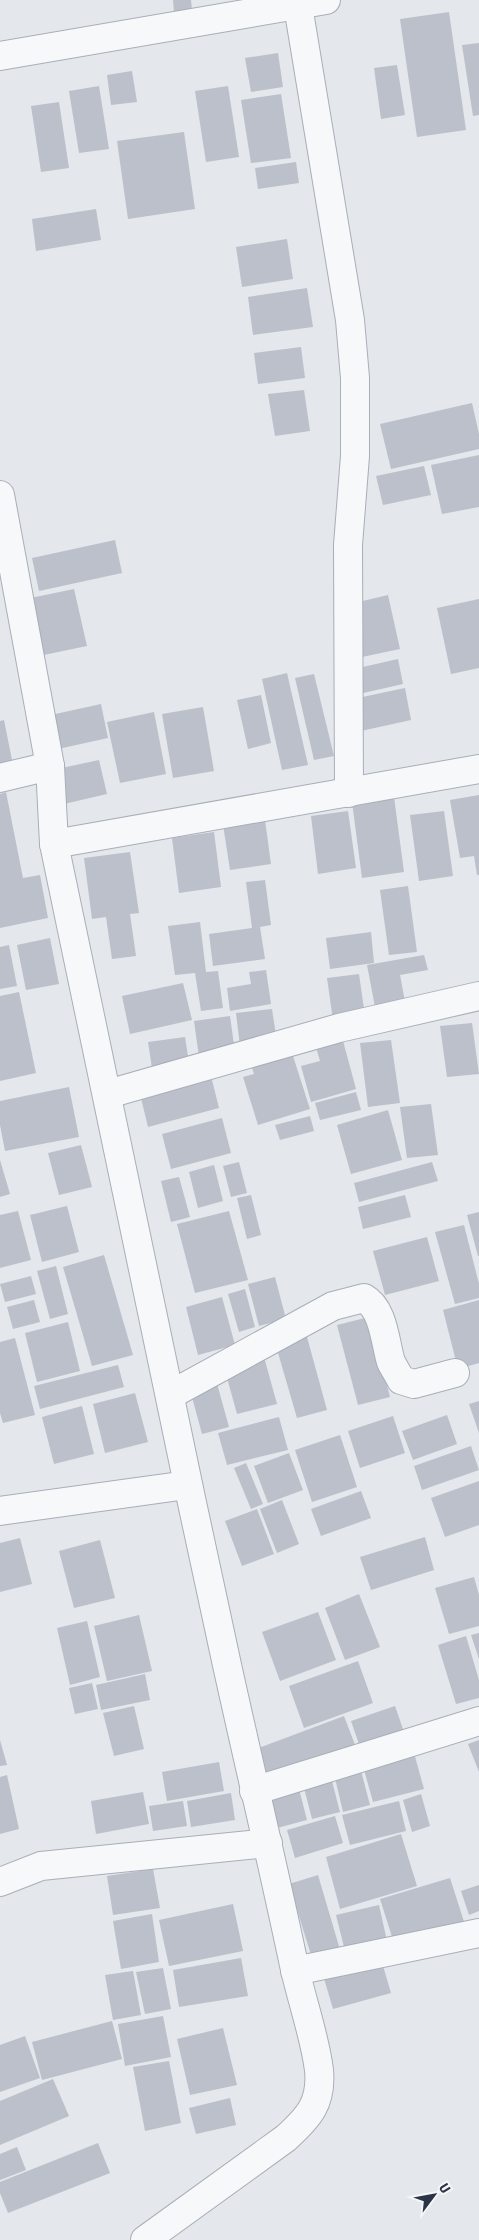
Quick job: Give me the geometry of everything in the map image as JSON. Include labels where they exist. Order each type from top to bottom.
[{"type":"street","points":[[0,56],[298,3],[326,0]]},
{"type":"street","points":[[298,3],[350,320],[355,378],[355,456],[348,545],[349,793]]},
{"type":"street","points":[[0,495],[50,766],[54,844],[108,1094],[187,1485],[254,1791],[268,1843],[295,1971],[319,2068],[319,2095],[312,2111],[286,2138],[145,2240]]},
{"type":"street","points":[[0,778],[50,766]]},
{"type":"street","points":[[54,844],[479,769]]},
{"type":"street","points":[[108,1094],[339,1028],[479,996]]},
{"type":"street","points":[[170,1396],[333,1306],[364,1298],[373,1305],[379,1317],[392,1364],[401,1380],[414,1384],[455,1373]]},
{"type":"street","points":[[0,1511],[187,1485]]},
{"type":"street","points":[[254,1791],[479,1721]]},
{"type":"street","points":[[0,1882],[41,1866],[268,1843]]},
{"type":"street","points":[[295,1971],[479,1933]]},
{"type":"building","points":[[173,0],[191,0],[192,10],[174,12]]},
{"type":"building","points":[[449,12],[466,130],[417,137],[400,19]]},
{"type":"building","points":[[479,43],[479,115],[473,116],[462,45]]},
{"type":"building","points":[[278,53],[283,87],[251,92],[245,58]]},
{"type":"building","points":[[397,65],[405,115],[381,119],[374,68]]},
{"type":"building","points":[[132,71],[137,102],[111,105],[107,75]]},
{"type":"building","points":[[99,86],[109,149],[79,153],[69,91]]},
{"type":"building","points":[[228,86],[239,157],[206,162],[195,91]]},
{"type":"building","points":[[281,94],[291,158],[251,163],[241,100]]},
{"type":"building","points":[[59,102],[69,168],[41,172],[31,106]]},
{"type":"building","points":[[184,132],[195,209],[128,219],[117,141]]},
{"type":"building","points":[[296,162],[299,183],[258,189],[255,168]]},
{"type":"building","points":[[96,209],[101,240],[36,251],[32,219]]},
{"type":"building","points":[[287,239],[293,279],[242,287],[236,247]]},
{"type":"building","points":[[307,288],[313,327],[253,335],[248,297]]},
{"type":"building","points":[[301,347],[305,378],[258,384],[254,353]]},
{"type":"building","points":[[304,390],[310,431],[275,436],[268,394]]},
{"type":"building","points":[[472,403],[479,434],[479,449],[391,469],[380,424]]},
{"type":"building","points":[[479,455],[479,507],[442,514],[431,465]]},
{"type":"building","points":[[424,466],[431,495],[383,505],[376,476]]},
{"type":"building","points":[[115,540],[122,573],[39,591],[32,558]]},
{"type":"building","points":[[74,589],[87,646],[34,657],[21,600]]},
{"type":"building","points":[[388,595],[400,649],[362,657],[350,604]]},
{"type":"building","points":[[479,599],[479,668],[451,674],[437,608]]},
{"type":"building","points":[[398,659],[403,684],[359,694],[354,669]]},
{"type":"building","points":[[287,673],[308,765],[282,770],[262,679]]},
{"type":"building","points":[[314,674],[334,756],[314,760],[295,678]]},
{"type":"building","points":[[405,688],[411,720],[361,731],[353,699]]},
{"type":"building","points":[[261,695],[271,743],[248,749],[237,700]]},
{"type":"building","points":[[101,704],[108,738],[58,749],[51,715]]},
{"type":"building","points":[[203,707],[214,771],[173,778],[162,714]]},
{"type":"building","points":[[154,712],[166,774],[120,783],[107,722]]},
{"type":"building","points":[[4,720],[14,770],[0,773],[0,721]]},
{"type":"building","points":[[99,760],[107,794],[64,804],[57,769]]},
{"type":"building","points":[[6,792],[23,878],[40,875],[48,918],[0,928],[0,794]]},
{"type":"building","points":[[479,795],[479,875],[477,875],[474,856],[460,858],[450,800]]},
{"type":"building","points":[[394,797],[404,872],[362,878],[352,802]]},
{"type":"building","points":[[348,811],[356,868],[318,874],[311,816]]},
{"type":"building","points":[[444,811],[453,876],[419,881],[410,815]]},
{"type":"building","points":[[264,813],[271,864],[230,870],[222,818]]},
{"type":"building","points":[[214,832],[221,887],[179,893],[172,838]]},
{"type":"building","points":[[130,852],[139,913],[130,914],[136,956],[112,959],[106,917],[92,919],[84,858]]},
{"type":"building","points":[[265,880],[271,925],[260,927],[265,959],[213,966],[209,934],[252,928],[246,882]]},
{"type":"building","points":[[408,886],[417,952],[389,955],[380,890]]},
{"type":"building","points":[[200,922],[206,972],[218,971],[223,1008],[201,1011],[195,973],[175,975],[168,926]]},
{"type":"building","points":[[371,932],[374,963],[330,969],[326,938]]},
{"type":"building","points":[[50,938],[59,984],[26,990],[17,945]]},
{"type":"building","points":[[9,945],[17,986],[0,989],[0,947]]},
{"type":"building","points":[[424,955],[428,970],[400,975],[406,1007],[376,1012],[367,965]]},
{"type":"building","points":[[266,970],[271,1004],[230,1011],[227,988],[251,984],[249,972]]},
{"type":"building","points":[[359,974],[365,1016],[333,1020],[327,978]]},
{"type":"building","points":[[183,983],[192,1020],[130,1034],[122,996]]},
{"type":"building","points":[[19,992],[36,1073],[0,1081],[0,996]]},
{"type":"building","points":[[272,1009],[277,1042],[240,1046],[236,1013]]},
{"type":"building","points":[[230,1016],[235,1052],[199,1057],[194,1021]]},
{"type":"building","points":[[472,1023],[479,1074],[447,1077],[440,1026]]},
{"type":"building","points":[[185,1037],[189,1063],[152,1068],[148,1042]]},
{"type":"building","points":[[342,1037],[356,1089],[311,1102],[301,1066],[320,1061],[315,1044]]},
{"type":"building","points":[[391,1040],[400,1103],[368,1107],[360,1043]]},
{"type":"building","points":[[293,1056],[310,1109],[258,1125],[243,1077],[254,1074],[252,1068]]},
{"type":"building","points":[[211,1076],[219,1108],[148,1127],[140,1094]]},
{"type":"building","points":[[69,1087],[79,1137],[5,1151],[0,1125],[0,1101]]},
{"type":"building","points":[[356,1092],[361,1110],[320,1120],[315,1103]]},
{"type":"building","points":[[431,1104],[438,1155],[407,1158],[400,1107]]},
{"type":"building","points":[[388,1110],[402,1160],[351,1174],[337,1125]]},
{"type":"building","points":[[310,1116],[314,1131],[280,1140],[275,1125]]},
{"type":"building","points":[[222,1118],[231,1153],[171,1169],[162,1134]]},
{"type":"building","points":[[81,1145],[92,1187],[59,1195],[48,1153]]},
{"type":"building","points":[[0,1160],[10,1194],[0,1197]]},
{"type":"building","points":[[239,1162],[247,1193],[231,1197],[223,1166]]},
{"type":"building","points":[[432,1162],[438,1181],[359,1202],[354,1183]]},
{"type":"building","points":[[214,1165],[223,1201],[198,1208],[189,1172]]},
{"type":"building","points":[[179,1177],[190,1217],[171,1222],[161,1181]]},
{"type":"building","points":[[251,1195],[261,1235],[247,1239],[237,1198]]},
{"type":"building","points":[[405,1195],[411,1217],[363,1229],[358,1207]]},
{"type":"building","points":[[67,1206],[79,1252],[42,1262],[30,1215]]},
{"type":"building","points":[[18,1211],[31,1260],[0,1268],[0,1215]]},
{"type":"building","points":[[229,1211],[248,1280],[195,1293],[177,1224]]},
{"type":"building","points":[[479,1212],[479,1256],[478,1256],[467,1215]]},
{"type":"building","points":[[464,1225],[479,1284],[479,1298],[455,1304],[435,1232]]},
{"type":"building","points":[[427,1237],[439,1281],[385,1295],[373,1251]]},
{"type":"building","points":[[104,1255],[133,1355],[92,1366],[63,1267]]},
{"type":"building","points":[[56,1266],[68,1314],[50,1319],[37,1271]]},
{"type":"building","points":[[31,1276],[36,1294],[5,1302],[0,1284]]},
{"type":"building","points":[[275,1277],[286,1319],[259,1326],[248,1284]]},
{"type":"building","points":[[245,1289],[255,1327],[239,1332],[228,1294]]},
{"type":"building","points":[[222,1297],[235,1345],[198,1355],[186,1307]]},
{"type":"building","points":[[34,1300],[40,1322],[13,1329],[7,1307]]},
{"type":"building","points":[[479,1300],[479,1363],[458,1369],[443,1310]]},
{"type":"building","points":[[369,1317],[390,1397],[358,1405],[337,1325]]},
{"type":"building","points":[[68,1322],[80,1371],[37,1382],[25,1333]]},
{"type":"building","points":[[307,1337],[327,1410],[297,1418],[276,1346]]},
{"type":"building","points":[[15,1338],[35,1415],[3,1423],[0,1413],[0,1342]]},
{"type":"building","points":[[264,1357],[277,1404],[237,1414],[224,1367]]},
{"type":"building","points":[[118,1365],[124,1387],[40,1409],[34,1386]]},
{"type":"building","points":[[216,1380],[229,1427],[202,1434],[189,1386]]},
{"type":"building","points":[[135,1393],[148,1442],[105,1453],[93,1404]]},
{"type":"building","points":[[479,1401],[479,1433],[469,1404]]},
{"type":"building","points":[[82,1406],[94,1454],[54,1464],[42,1417]]},
{"type":"building","points":[[447,1415],[457,1444],[413,1460],[402,1431]]},
{"type":"building","points":[[393,1416],[405,1453],[360,1468],[348,1431]]},
{"type":"building","points":[[279,1417],[288,1450],[227,1465],[218,1433]]},
{"type":"building","points":[[340,1435],[357,1487],[312,1502],[295,1450]]},
{"type":"building","points":[[471,1446],[479,1470],[422,1490],[414,1466]]},
{"type":"building","points":[[289,1453],[303,1490],[268,1503],[254,1466]]},
{"type":"building","points":[[246,1463],[263,1504],[251,1509],[234,1468]]},
{"type":"building","points":[[479,1481],[479,1525],[445,1537],[431,1498]]},
{"type":"building","points":[[361,1491],[371,1518],[321,1536],[311,1509]]},
{"type":"building","points":[[282,1500],[299,1544],[277,1553],[260,1509]]},
{"type":"building","points":[[257,1509],[274,1554],[242,1566],[225,1521]]},
{"type":"building","points":[[425,1537],[434,1570],[371,1590],[360,1557]]},
{"type":"building","points":[[20,1538],[32,1584],[0,1592],[0,1543]]},
{"type":"building","points":[[100,1540],[115,1598],[74,1608],[59,1551]]},
{"type":"building","points":[[474,1577],[479,1595],[479,1626],[449,1634],[435,1588]]},
{"type":"building","points":[[359,1594],[380,1647],[345,1660],[325,1608]]},
{"type":"building","points":[[318,1612],[336,1660],[280,1681],[262,1632]]},
{"type":"building","points":[[139,1615],[152,1671],[107,1681],[94,1626]]},
{"type":"building","points":[[87,1621],[100,1677],[70,1685],[57,1628]]},
{"type":"building","points":[[479,1633],[479,1659],[471,1635]]},
{"type":"building","points":[[466,1636],[479,1680],[479,1698],[456,1704],[438,1645]]},
{"type":"building","points":[[358,1661],[373,1703],[304,1728],[289,1686]]},
{"type":"building","points":[[145,1674],[150,1700],[101,1710],[96,1685]]},
{"type":"building","points":[[92,1683],[98,1709],[75,1714],[69,1688]]},
{"type":"building","points":[[134,1706],[144,1749],[114,1756],[103,1713]]},
{"type":"building","points":[[395,1706],[406,1738],[362,1753],[351,1721]]},
{"type":"building","points":[[344,1716],[357,1750],[269,1783],[256,1749]]},
{"type":"building","points":[[0,1740],[7,1765],[0,1766]]},
{"type":"building","points":[[479,1740],[479,1772],[468,1744]]},
{"type":"building","points":[[414,1753],[424,1789],[373,1802],[363,1766]]},
{"type":"building","points":[[219,1762],[224,1791],[167,1801],[162,1772]]},
{"type":"building","points":[[360,1767],[370,1805],[343,1812],[334,1774]]},
{"type":"building","points":[[7,1775],[19,1829],[0,1834],[0,1777]]},
{"type":"building","points":[[331,1777],[340,1812],[312,1819],[303,1784]]},
{"type":"building","points":[[298,1785],[307,1820],[277,1828],[267,1793]]},
{"type":"building","points":[[143,1792],[149,1824],[96,1834],[91,1801]]},
{"type":"building","points":[[231,1793],[235,1820],[191,1827],[187,1801]]},
{"type":"building","points":[[421,1794],[430,1826],[412,1832],[403,1800]]},
{"type":"building","points":[[183,1801],[187,1826],[153,1831],[149,1806]]},
{"type":"building","points":[[399,1801],[406,1831],[350,1845],[342,1815]]},
{"type":"building","points":[[335,1816],[343,1843],[295,1858],[287,1830]]},
{"type":"building","points":[[401,1834],[417,1886],[340,1909],[326,1857]]},
{"type":"building","points":[[153,1869],[160,1908],[113,1915],[107,1876]]},
{"type":"building","points":[[318,1875],[341,1953],[313,1961],[289,1884]]},
{"type":"building","points":[[450,1878],[467,1931],[394,1943],[380,1899]]},
{"type":"building","points":[[479,1885],[479,1911],[469,1915],[461,1891]]},
{"type":"building","points":[[233,1904],[243,1951],[169,1966],[159,1920]]},
{"type":"building","points":[[379,1905],[387,1941],[345,1951],[336,1915]]},
{"type":"building","points":[[152,1914],[159,1962],[121,1969],[113,1921]]},
{"type":"building","points":[[241,1958],[248,1996],[179,2007],[173,1970]]},
{"type":"building","points":[[381,1959],[391,1993],[333,2009],[323,1975]]},
{"type":"building","points":[[163,1968],[171,2009],[145,2014],[136,1972]]},
{"type":"building","points":[[133,1971],[141,2015],[113,2020],[105,1975]]},
{"type":"building","points":[[163,2016],[171,2057],[125,2066],[118,2024]]},
{"type":"building","points":[[112,2021],[122,2059],[42,2080],[32,2042]]},
{"type":"building","points":[[223,2028],[237,2085],[190,2095],[177,2039]]},
{"type":"building","points":[[25,2036],[40,2078],[0,2092],[0,2045]]},
{"type":"building","points":[[169,2061],[181,2123],[145,2131],[133,2067]]},
{"type":"building","points":[[53,2079],[69,2116],[0,2145],[0,2101]]},
{"type":"building","points":[[230,2098],[236,2125],[196,2134],[189,2108]]},
{"type":"building","points":[[98,2143],[110,2173],[8,2213],[0,2193],[0,2182]]},
{"type":"building","points":[[17,2147],[26,2170],[0,2180],[0,2154]]}]
